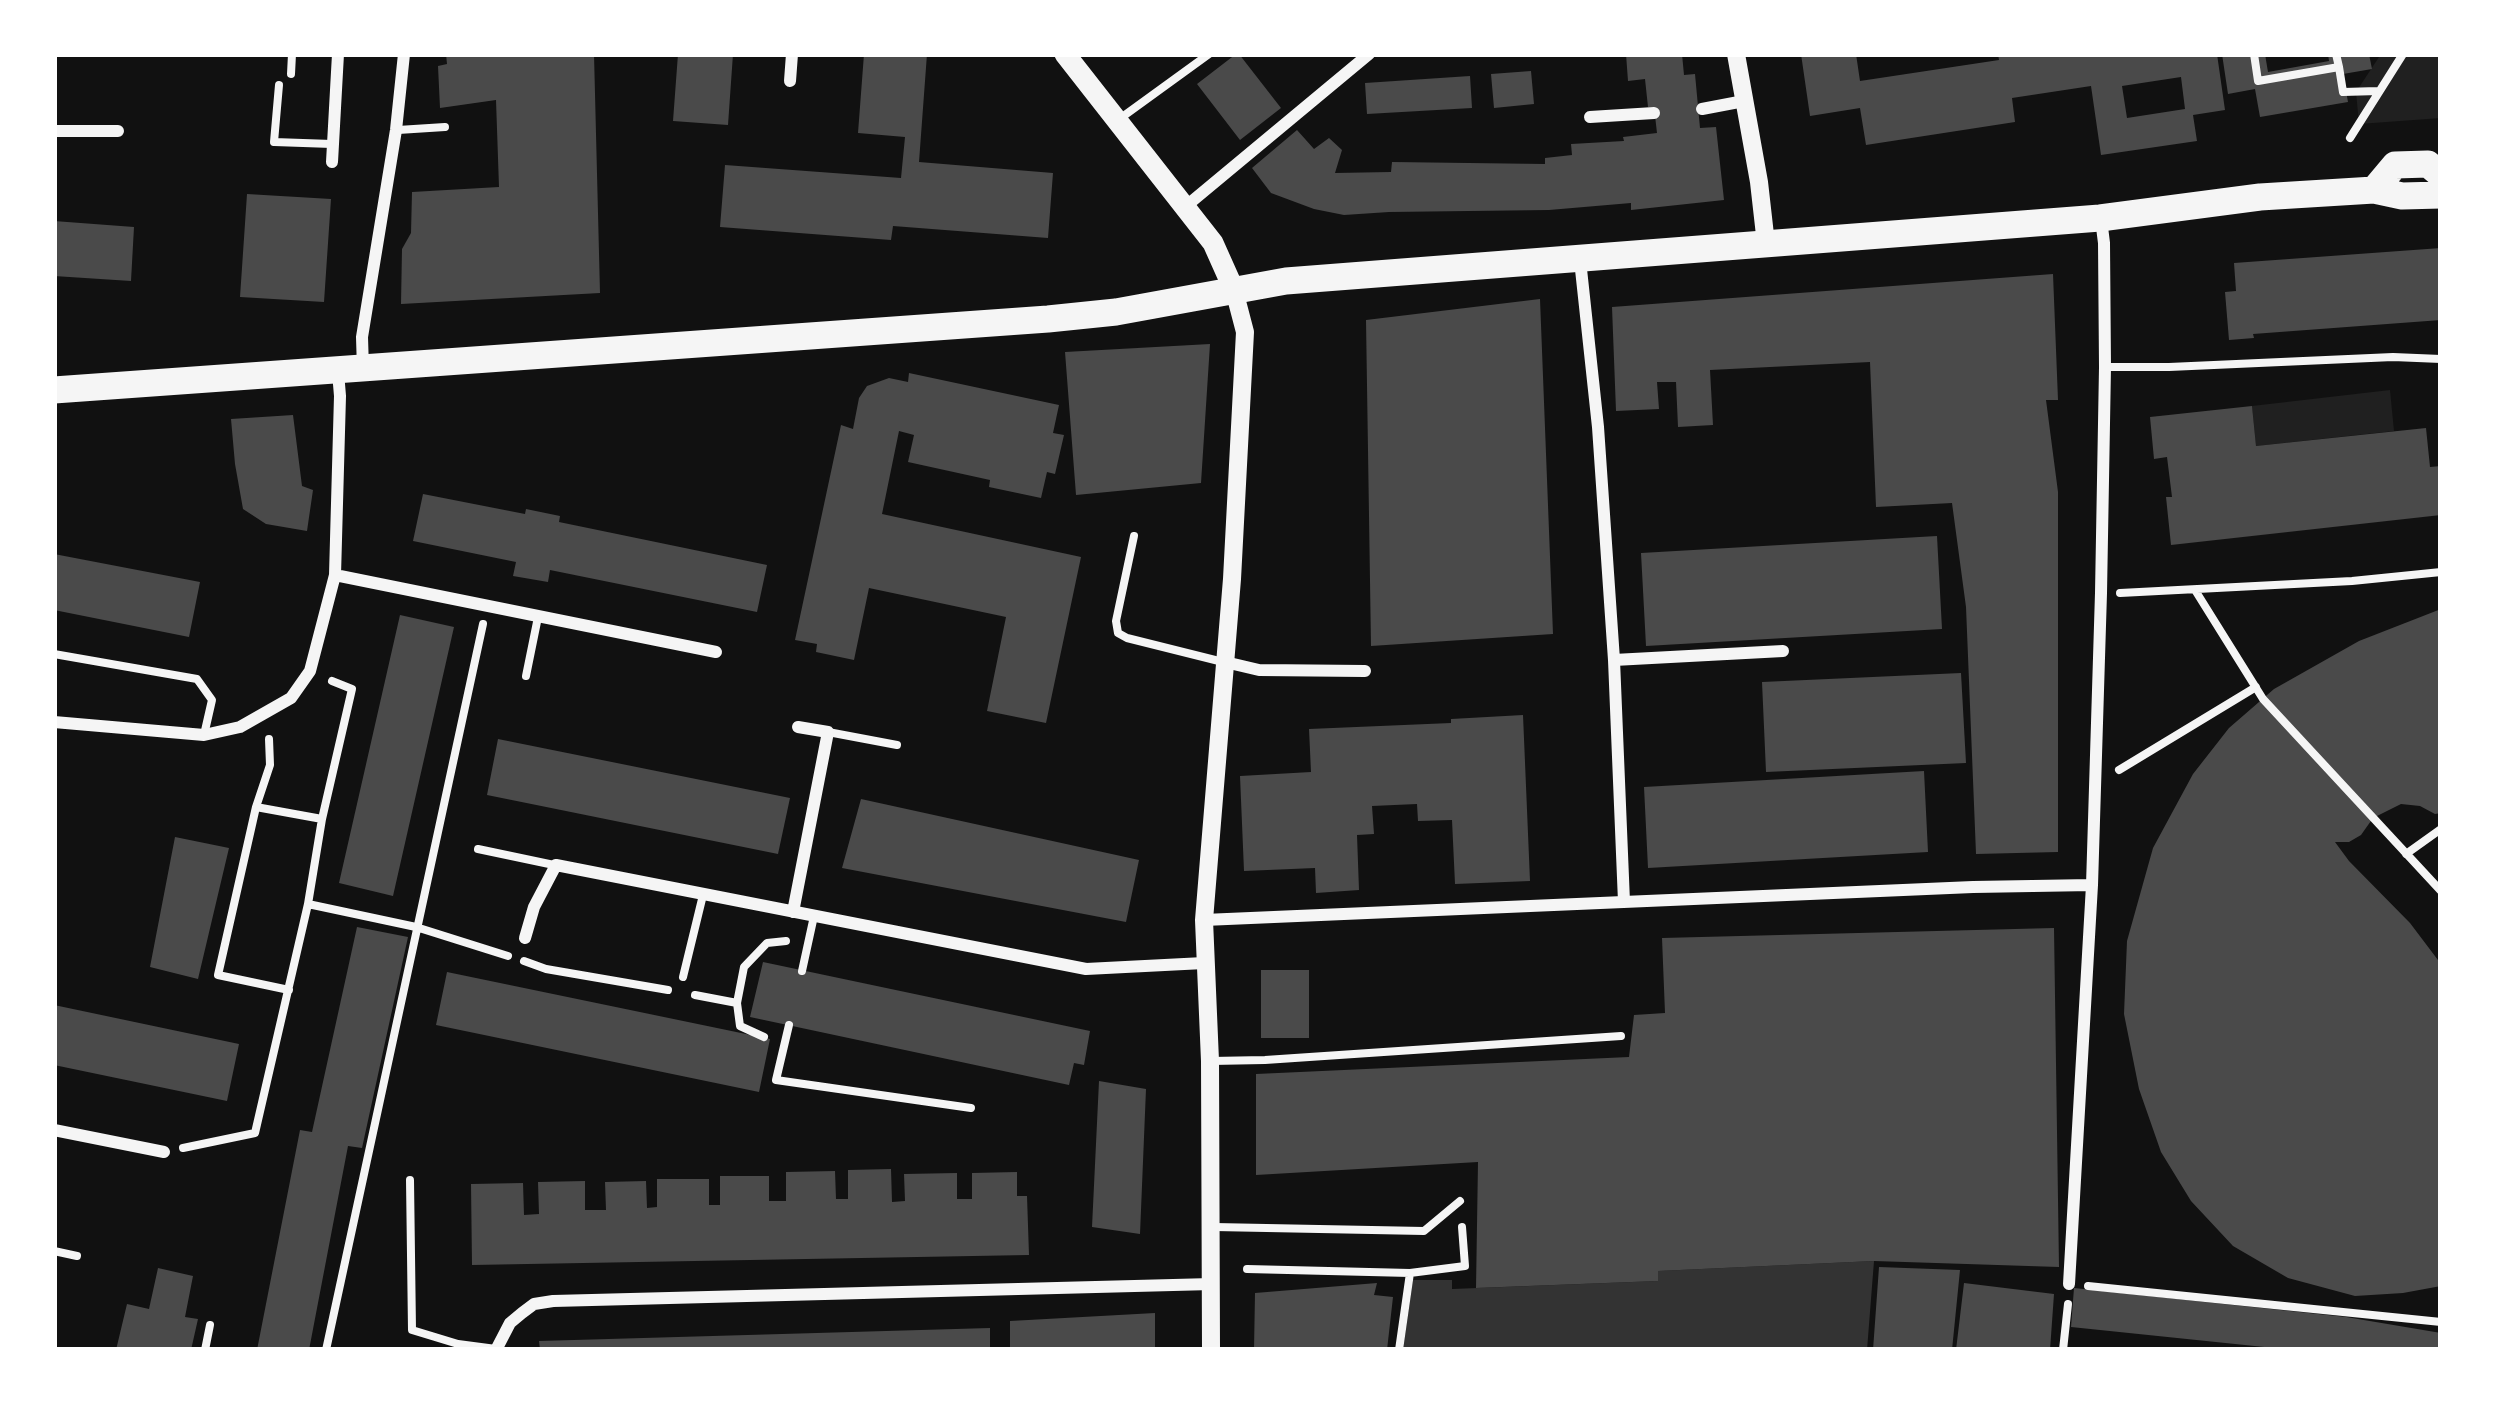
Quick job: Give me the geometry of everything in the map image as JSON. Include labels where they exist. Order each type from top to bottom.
[{"type":"highway","points":[[2374,190],[2395,165],[2428,164],[2441,175]]},
{"type":"highway","points":[[54,390],[1048,319],[1286,281],[2100,218],[2260,197],[2374,190],[2402,196],[2441,195]]},
{"type":"main road","points":[[1065,54],[1213,243],[1234,290]]},
{"type":"street","points":[[332,162],[338,54]]},
{"type":"street","points":[[54,722],[205,735],[240,727],[291,698],[310,671],[335,575],[351,371],[362,337],[404,54]]},
{"type":"street","points":[[790,81],[792,54]]},
{"type":"street","points":[[1185,207],[1369,54]]},
{"type":"street","points":[[1736,54],[1766,244]]},
{"type":"street","points":[[1702,110],[1744,101]]},
{"type":"street","points":[[1590,117],[1654,113]]},
{"type":"street","points":[[54,131],[118,131]]},
{"type":"street","points":[[2069,1284],[2092,885],[2101,593],[2105,367],[2100,218]]},
{"type":"street","points":[[1580,260],[1598,428],[1614,660],[1624,902]]},
{"type":"street","points":[[1211,1350],[1213,1227],[1204,920],[1245,332],[1234,290]]},
{"type":"street","points":[[335,575],[716,652]]},
{"type":"street","points":[[1614,660],[1784,651]]},
{"type":"street","points":[[1225,662],[1259,670],[1365,670]]},
{"type":"street","points":[[793,912],[828,732],[798,727]]},
{"type":"street","points":[[525,938],[556,865],[1086,969],[1204,963]]},
{"type":"street","points":[[1204,920],[1973,886],[2092,885]]},
{"type":"street","points":[[54,1130],[164,1152]]},
{"type":"street","points":[[496,1349],[522,1312],[553,1300],[1212,1284]]},
{"type":"lane","points":[[291,74],[292,54]]},
{"type":"lane","points":[[1118,121],[1209,54]]},
{"type":"lane","points":[[279,86],[274,142],[334,144]]},
{"type":"lane","points":[[396,130],[445,127]]},
{"type":"lane","points":[[2105,367],[2441,359]]},
{"type":"lane","points":[[1134,536],[1116,621],[1118,633],[1225,662]]},
{"type":"lane","points":[[526,676],[538,616]]},
{"type":"lane","points":[[54,654],[196,679],[212,700],[205,735]]},
{"type":"lane","points":[[828,732],[898,745]]},
{"type":"lane","points":[[478,849],[556,865]]},
{"type":"lane","points":[[683,977],[703,894]]},
{"type":"lane","points":[[802,970],[814,916]]},
{"type":"lane","points":[[789,1025],[776,1080],[971,1108]]},
{"type":"lane","points":[[1210,1061],[1621,1036]]},
{"type":"lane","points":[[410,1180],[412,1330],[496,1349]]},
{"type":"lane","points":[[1213,1227],[1424,1231],[1460,1202]]},
{"type":"lane","points":[[205,1350],[210,1325]]},
{"type":"path","points":[[2254,54],[2258,81],[2338,67]]},
{"type":"path","points":[[2336,54],[2343,92],[2379,92]]},
{"type":"path","points":[[2350,138],[2403,54]]},
{"type":"path","points":[[2101,593],[2441,572]]},
{"type":"path","points":[[2195,590],[2263,699],[2441,891]]},
{"type":"path","points":[[326,1350],[487,606]]},
{"type":"path","points":[[164,1152],[255,1132],[290,990],[352,689],[310,671]]},
{"type":"path","points":[[2095,784],[2256,687]]},
{"type":"path","points":[[268,712],[270,765],[218,975],[290,990]]},
{"type":"path","points":[[256,807],[322,819]]},
{"type":"path","points":[[2406,854],[2441,829]]},
{"type":"path","points":[[308,904],[416,927],[546,969],[737,1003]]},
{"type":"path","points":[[768,1038],[740,1025],[737,1003],[745,967],[767,943],[790,941]]},
{"type":"path","points":[[1247,1269],[1410,1273],[1466,1266],[1460,1202]]},
{"type":"path","points":[[54,1251],[77,1256]]},
{"type":"path","points":[[1399,1350],[1410,1273]]},
{"type":"path","points":[[2063,1350],[2069,1284],[2441,1322]]},
{"type":"shaded area","points":[[2381,54],[2441,54],[2441,118],[2359,124],[2356,92]]},
{"type":"shaded area","points":[[2390,390],[2394,431],[2256,446],[2252,406]]},
{"type":"shaded area","points":[[1874,1261],[1867,1350],[1403,1350],[1413,1280],[1452,1280],[1452,1289],[1658,1281],[1658,1271]]},
{"type":"building","points":[[446,54],[594,54],[600,293],[401,304],[402,249],[411,233],[412,192],[499,187],[496,100],[440,108],[438,66],[447,64]]},
{"type":"building","points":[[678,54],[733,54],[728,125],[673,121]]},
{"type":"building","points":[[864,54],[927,54],[919,162],[1053,173],[1048,238],[893,226],[891,240],[720,227],[725,165],[901,178],[905,137],[858,133]]},
{"type":"building","points":[[1236,54],[1281,108],[1240,140],[1197,84]]},
{"type":"building","points":[[1626,54],[1682,54],[1684,75],[1695,74],[1700,128],[1716,127],[1724,200],[1631,210],[1631,203],[1344,215],[1271,193],[1252,168],[1297,130],[1314,149],[1329,138],[1342,150],[1335,173],[1391,172],[1392,162],[1545,164],[1545,158],[1572,155],[1571,144],[1624,141],[1623,137],[1657,133],[1645,79],[1628,81]]},
{"type":"building","points":[[1801,54],[1856,54],[1860,81],[1999,60],[1998,54],[2217,54],[2225,110],[2193,115],[2197,141],[2101,155],[2091,86],[2012,98],[2015,122],[1866,145],[1860,108],[1810,116]],"holes":[[[2181,77],[2185,109],[2127,118],[2122,86]]]},
{"type":"building","points":[[2222,54],[2265,54],[2268,72],[2329,61],[2328,54],[2369,54],[2372,69],[2343,74],[2348,102],[2260,117],[2255,89],[2228,94]]},
{"type":"building","points":[[1531,71],[1534,104],[1494,108],[1491,74]]},
{"type":"building","points":[[1470,76],[1472,108],[1367,114],[1365,83]]},
{"type":"building","points":[[247,194],[331,199],[324,302],[240,297]]},
{"type":"building","points":[[54,221],[134,227],[131,281],[54,276]]},
{"type":"building","points":[[2441,248],[2441,320],[2253,334],[2254,338],[2229,340],[2225,292],[2236,291],[2234,263]]},
{"type":"building","points":[[2053,274],[2058,400],[2046,400],[2058,492],[2058,852],[1976,854],[1966,607],[1952,503],[1876,507],[1870,362],[1710,370],[1713,425],[1678,427],[1676,382],[1657,382],[1659,409],[1616,411],[1612,307]]},
{"type":"building","points":[[1540,299],[1553,634],[1371,646],[1366,320]]},
{"type":"building","points":[[1210,344],[1201,483],[1076,495],[1065,352]]},
{"type":"building","points":[[909,373],[1059,405],[1053,433],[1064,435],[1055,474],[1047,472],[1041,498],[989,487],[990,480],[908,462],[914,435],[899,431],[882,514],[1081,557],[1046,723],[987,711],[1006,617],[869,588],[854,660],[816,652],[817,644],[795,640],[841,425],[853,429],[859,398],[867,386],[889,378],[908,382]]},
{"type":"building","points":[[2252,406],[2256,446],[2426,428],[2430,467],[2441,466],[2441,515],[2171,545],[2167,457],[2154,459],[2150,417]]},
{"type":"building","points":[[293,415],[302,486],[313,490],[307,531],[266,524],[243,509],[235,464],[231,419]]},
{"type":"building","points":[[423,494],[560,516],[559,522],[767,565],[757,612],[550,570],[548,582],[513,576],[516,562],[413,541]]},
{"type":"building","points":[[1937,536],[1942,629],[1646,646],[1641,553]]},
{"type":"building","points":[[54,554],[200,582],[189,637],[54,610]]},
{"type":"building","points":[[2441,609],[2441,813],[2401,804],[2373,818],[2349,842],[2335,842],[2441,964],[2441,1286],[2355,1296],[2288,1278],[2233,1246],[2191,1201],[2161,1152],[2139,1089],[2124,1014],[2127,941],[2153,848],[2193,774],[2229,728],[2274,689],[2359,641]]},
{"type":"building","points":[[400,615],[454,627],[393,896],[339,883]]},
{"type":"building","points":[[1961,673],[1966,763],[1766,772],[1762,682]]},
{"type":"building","points":[[1523,715],[1530,881],[1455,884],[1452,820],[1418,821],[1417,804],[1372,806],[1374,834],[1357,835],[1359,890],[1316,893],[1315,868],[1244,871],[1240,776],[1311,772],[1309,729]]},
{"type":"building","points":[[498,739],[790,798],[778,854],[487,795]]},
{"type":"building","points":[[1924,771],[1928,852],[1648,868],[1644,787]]},
{"type":"building","points":[[861,799],[1139,860],[1126,922],[842,868]]},
{"type":"building","points":[[175,837],[229,848],[198,979],[150,967]]},
{"type":"building","points":[[357,927],[408,937],[362,1148],[348,1146],[309,1350],[257,1350],[300,1130],[312,1132]]},
{"type":"building","points":[[2054,928],[2059,1267],[1874,1261],[1658,1271],[1658,1281],[1476,1288],[1478,1162],[1256,1175],[1256,1074],[1629,1057],[1634,1015],[1665,1013],[1662,938]]},
{"type":"building","points":[[763,962],[1090,1031],[1084,1065],[1074,1063],[1069,1085],[750,1017]]},
{"type":"building","points":[[1261,970],[1309,970],[1309,1038],[1261,1038]]},
{"type":"building","points":[[447,972],[770,1039],[759,1092],[436,1025]]},
{"type":"building","points":[[54,1005],[239,1044],[227,1101],[54,1065]]},
{"type":"building","points":[[1099,1081],[1146,1089],[1140,1234],[1092,1227]]},
{"type":"building","points":[[891,1169],[892,1202],[905,1201],[904,1174],[957,1173],[957,1199],[972,1199],[972,1173],[1017,1172],[1017,1196],[1027,1196],[1029,1255],[472,1265],[471,1184],[523,1183],[524,1215],[539,1214],[538,1182],[585,1181],[585,1210],[606,1210],[605,1182],[646,1181],[647,1208],[657,1207],[657,1179],[709,1179],[709,1205],[720,1205],[720,1176],[769,1176],[769,1201],[786,1201],[786,1172],[835,1171],[836,1199],[848,1199],[848,1170]]},
{"type":"building","points":[[1879,1267],[1960,1270],[1952,1350],[1873,1350]]},
{"type":"building","points":[[158,1268],[193,1276],[185,1317],[198,1319],[191,1350],[116,1350],[127,1304],[149,1309]]},
{"type":"building","points":[[1377,1283],[1374,1295],[1393,1297],[1387,1350],[1254,1350],[1255,1293]]},
{"type":"building","points":[[1964,1283],[2054,1294],[2050,1350],[1956,1350]]},
{"type":"building","points":[[2074,1288],[2346,1317],[2441,1333],[2441,1350],[2293,1350],[2071,1327]]},
{"type":"building","points":[[1155,1313],[1155,1350],[1010,1350],[1010,1321]]},
{"type":"building","points":[[990,1328],[990,1350],[540,1350],[539,1341]]}]
